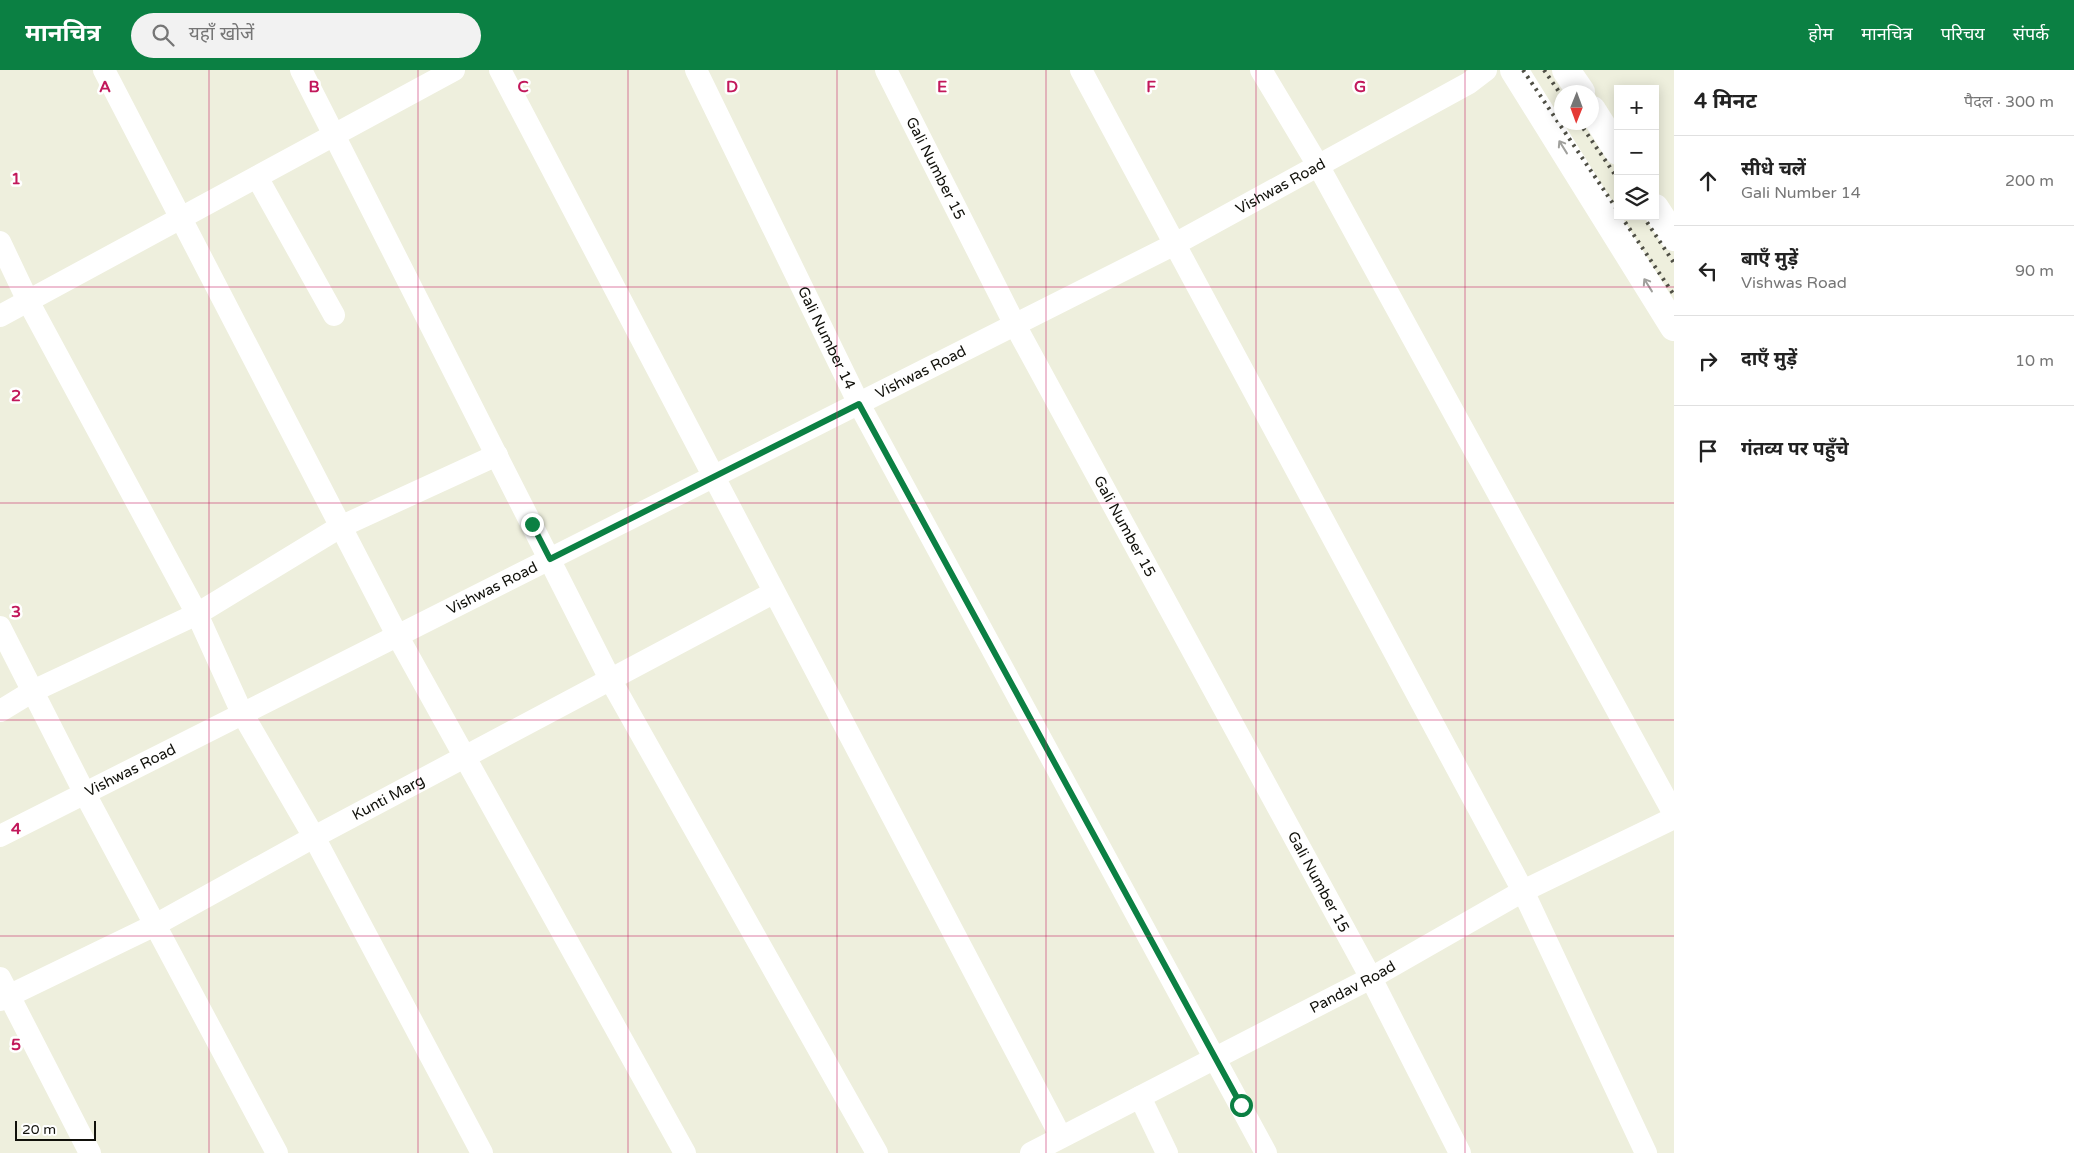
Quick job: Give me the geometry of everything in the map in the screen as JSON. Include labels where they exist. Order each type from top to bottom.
[{"type":"main road","points":[[1514,70],[1674,327]]},
{"type":"main road","points":[[1566,70],[1576,85]]},
{"type":"main road","points":[[1599,121],[1614,145]]},
{"type":"main road","points":[[1659,214],[1674,237]]},
{"type":"street","points":[[104,70],[397,636],[685,1153]]},
{"type":"street","points":[[301,70],[610,679],[877,1153]]},
{"type":"street","points":[[0,316],[454,70]]},
{"type":"street","points":[[500,70],[1058,1144]]},
{"type":"street","name":"Gali Number 14","points":[[696,70],[859,404],[1266,1153]]},
{"type":"street","name":"Gali Number 15","points":[[886,70],[1015,325],[1371,978],[1460,1153]]},
{"type":"street","points":[[1081,70],[1523,892],[1646,1153]]},
{"type":"street","points":[[1261,70],[1319,167],[1674,814]]},
{"type":"street","name":"Vishwas Road","points":[[0,836],[1175,244],[1319,167],[1477,76]]},
{"type":"street","points":[[257,177],[334,316]]},
{"type":"street","points":[[0,242],[28,301],[196,614],[242,714],[314,837],[482,1153]]},
{"type":"street","points":[[0,711],[33,691],[196,614],[340,527],[497,455]]},
{"type":"street","name":"Kunti Marg","points":[[3,991],[155,925],[314,837],[773,593]]},
{"type":"street","points":[[0,627],[84,792],[277,1153]]},
{"type":"street","name":"Pandav Road","points":[[1031,1153],[1058,1144],[1140,1097],[1371,978],[1523,892],[1674,818]]},
{"type":"street","points":[[3,991],[90,1153]]},
{"type":"street","points":[[1140,1097],[1167,1153]]},
{"type":"railway","points":[[1523,70],[1614,205]]},
{"type":"railway","points":[[1544,70],[1554,85]]},
{"type":"railway","points":[[1584,130],[1615,175]]},
{"type":"railway","points":[[1624,220],[1674,295]]},
{"type":"railway","points":[[1646,220],[1674,263]]},
{"type":"route","points":[[532,524],[550,559],[859,404],[1241,1105]]}]
